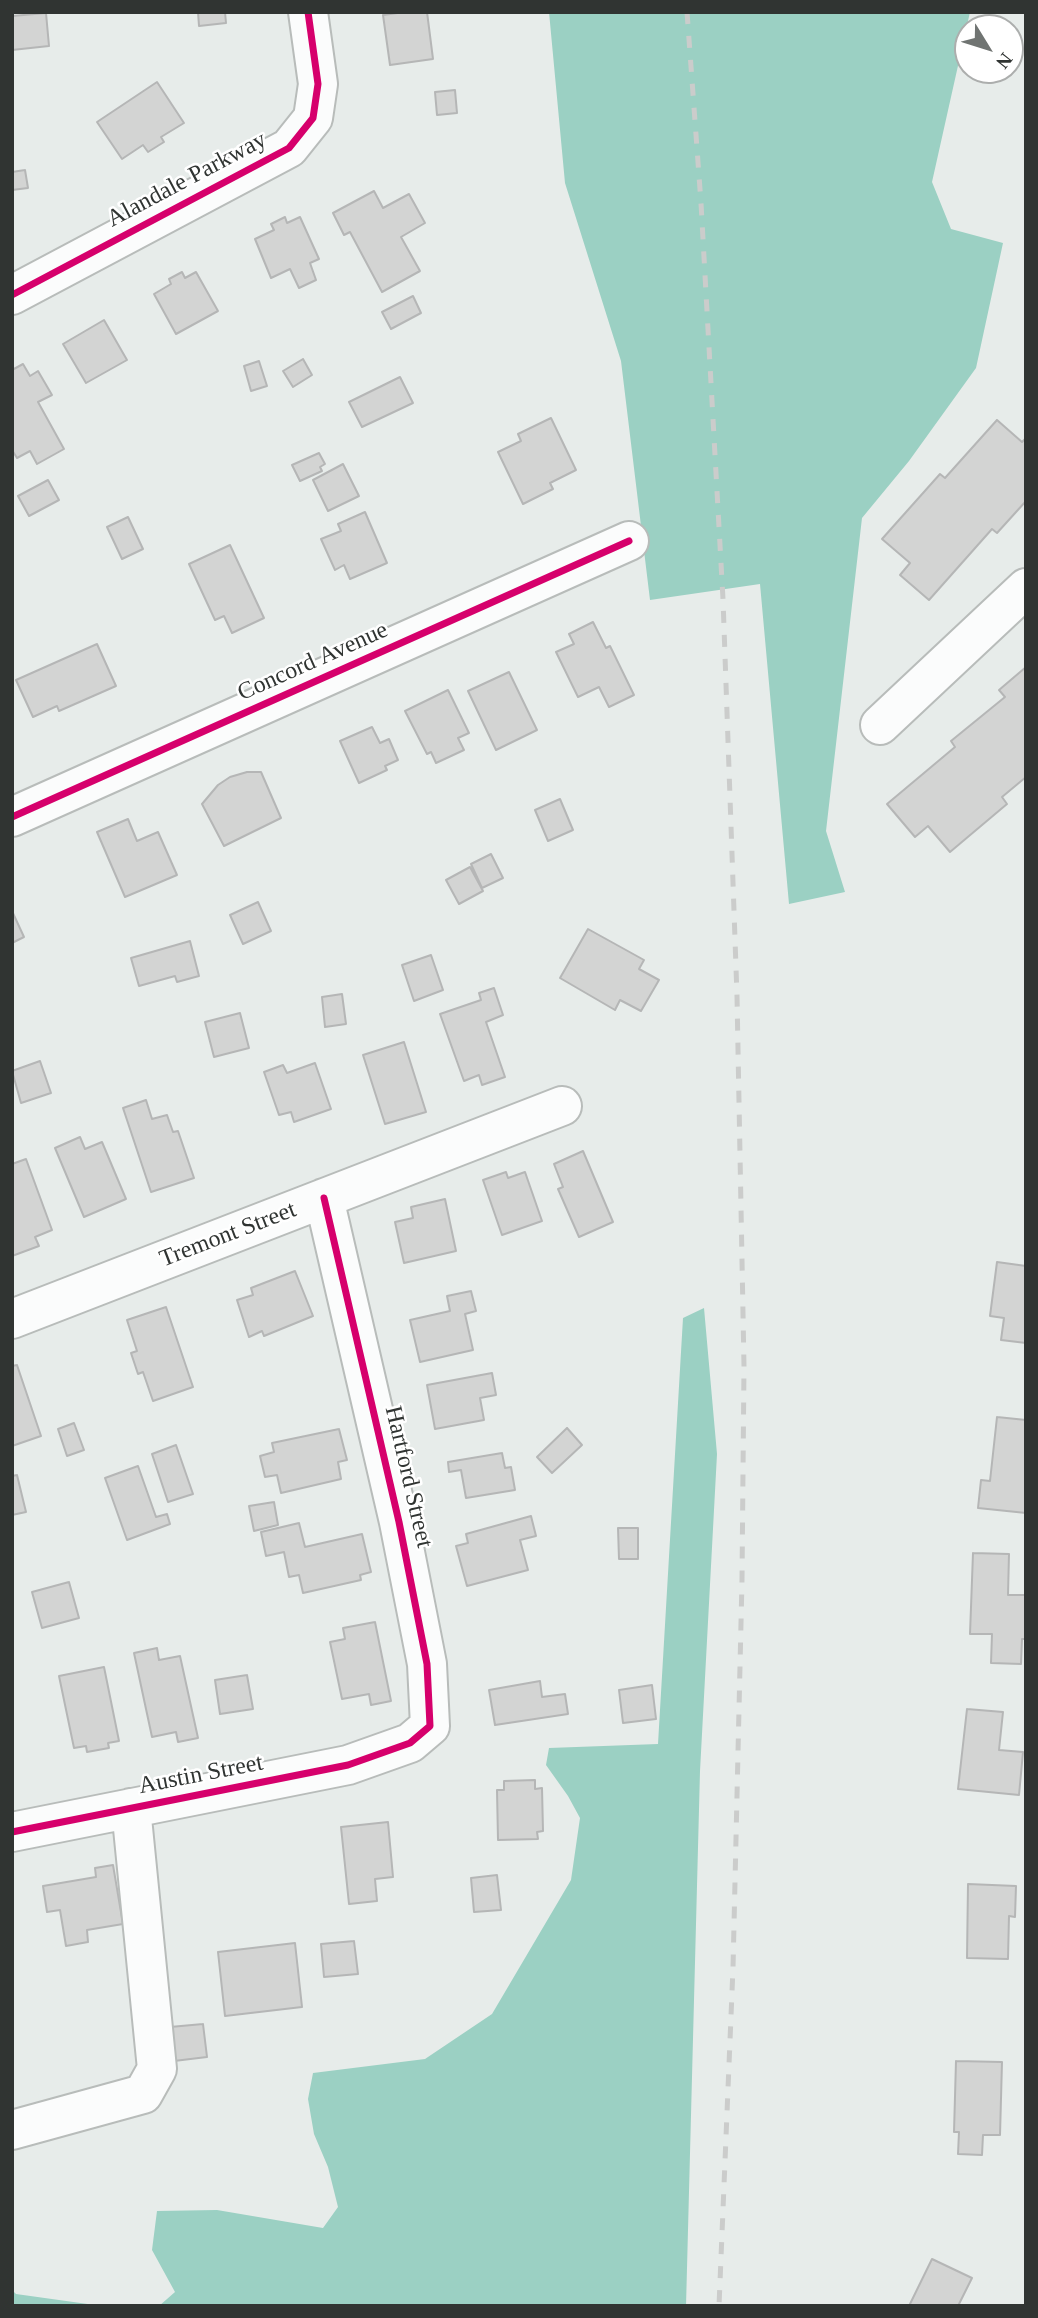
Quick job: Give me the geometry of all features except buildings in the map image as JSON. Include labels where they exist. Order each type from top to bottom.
[{"type":"street","name":"Alandale Parkway","points":[[12,295],[289,148],[313,118],[318,84],[308,12]]},
{"type":"street","name":"Concord Avenue","points":[[12,817],[629,541]]},
{"type":"street","points":[[880,725],[1026,587]]},
{"type":"street","name":"Tremont Street","points":[[12,1319],[562,1106]]},
{"type":"street","name":"Hartford Street","points":[[324,1198],[399,1522],[427,1664],[430,1726],[410,1743],[394,1748]]},
{"type":"street","name":"Austin Street","points":[[12,1832],[348,1765],[394,1748]]},
{"type":"street","points":[[12,2130],[143,2094],[157,2069],[131,1808]]},
{"type":"green space","points":[[549,12],[970,12],[954,14],[954,84],[932,182],[951,229],[1003,243],[976,368],[909,461],[862,518],[826,831],[845,892],[789,904],[760,584],[650,600],[621,361],[565,183]]},
{"type":"green space","points":[[704,1308],[717,1454],[700,1771],[686,2306],[159,2306],[175,2292],[152,2250],[157,2211],[217,2210],[323,2228],[338,2207],[328,2167],[314,2134],[308,2099],[313,2073],[425,2059],[492,2014],[571,1880],[580,1818],[546,1765],[549,1748],[658,1744],[683,1318]]},
{"type":"green space","points":[[12,2290],[16,2294],[102,2306],[12,2306]]},
{"type":"railway","points":[[687,12],[701,203],[723,599],[737,996],[744,1366],[733,1968],[719,2306]]},
{"type":"cycle path","points":[[12,295],[289,148],[313,118],[318,84],[308,12]]},
{"type":"cycle path","points":[[12,817],[629,541]]},
{"type":"cycle path","points":[[12,1832],[348,1765],[410,1743],[430,1726],[427,1664],[399,1522],[324,1198]]}]
